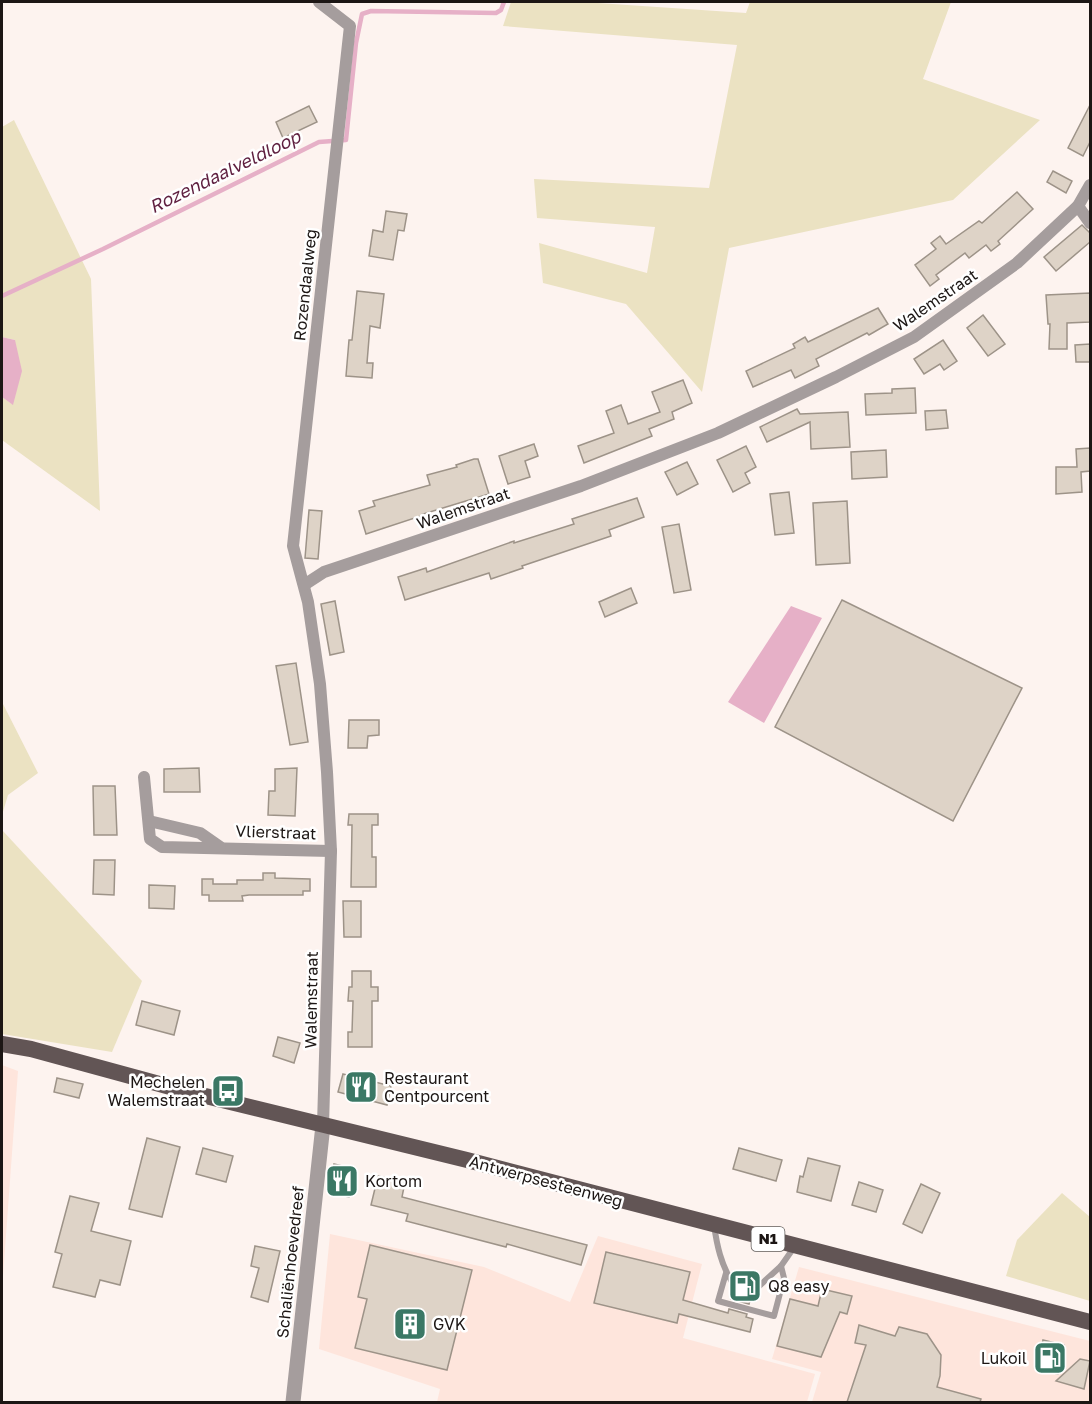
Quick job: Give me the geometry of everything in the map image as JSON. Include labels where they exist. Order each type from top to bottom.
[{"type":"main road","name":"Antwerpsesteenweg","points":[[2,1044],[31,1049],[163,1085],[1090,1322]]},
{"type":"street","name":"Rozendaalweg","points":[[304,585],[292,546],[350,26],[319,2]]},
{"type":"street","name":"Walemstraat","points":[[323,1125],[331,851],[320,684],[304,585],[324,572],[581,486],[718,433],[915,337],[1017,263],[1078,207],[1090,185]]},
{"type":"street","points":[[1078,207],[1090,223]]},
{"type":"street","name":"Vlierstraat","points":[[144,777],[150,839],[162,847],[331,851]]},
{"type":"street","name":"Vlierstraat","points":[[149,821],[200,833],[220,847]]},
{"type":"street","name":"Schaliënhoevedreef","points":[[293,1402],[323,1125]]},
{"type":"lane","points":[[714,1225],[717,1245],[726,1273],[732,1282]]},
{"type":"lane","points":[[757,1288],[781,1266],[795,1246]]},
{"type":"lane","points":[[726,1273],[718,1301],[774,1316],[784,1278],[781,1266]]},
{"type":"shaded area","points":[[511,2],[583,2],[746,13],[750,2],[951,2],[923,79],[1040,120],[953,200],[729,248],[702,392],[626,304],[543,283],[539,243],[647,273],[655,227],[537,218],[534,179],[709,188],[737,45],[503,26]]},
{"type":"shaded area","points":[[14,120],[91,279],[100,511],[2,440],[2,397],[12,404],[15,340],[2,337],[2,127]]},
{"type":"shaded area","points":[[2,337],[15,340],[22,371],[13,405],[2,397]]},
{"type":"shaded area","points":[[791,606],[822,618],[764,723],[728,702]]},
{"type":"shaded area","points":[[2,702],[38,773],[8,795],[2,815]]},
{"type":"shaded area","points":[[2,830],[142,981],[112,1052],[2,1034]]},
{"type":"shaded area","points":[[2,1065],[18,1071],[2,1290]]},
{"type":"shaded area","points":[[1062,1193],[1090,1217],[1090,1301],[1006,1276],[1017,1240]]},
{"type":"shaded area","points":[[330,1234],[484,1267],[570,1302],[598,1236],[702,1264],[683,1338],[815,1374],[807,1402],[437,1402],[440,1389],[319,1349]]},
{"type":"shaded area","points":[[799,1267],[1090,1341],[1090,1402],[812,1402],[821,1372],[772,1359]]},
{"type":"building","points":[[1090,105],[1090,142],[1083,156],[1068,148]]},
{"type":"building","points":[[309,106],[317,122],[283,138],[276,122]]},
{"type":"building","points":[[1053,171],[1072,181],[1066,193],[1047,182]]},
{"type":"building","points":[[1017,192],[1033,209],[998,241],[1000,244],[991,251],[986,245],[969,258],[965,253],[936,275],[939,279],[930,286],[915,265],[936,249],[931,243],[940,236],[946,244],[979,221],[982,223]]},
{"type":"building","points":[[386,211],[407,214],[404,231],[398,230],[393,260],[369,256],[373,230],[383,232]]},
{"type":"building","points":[[1082,225],[1090,233],[1090,242],[1056,271],[1044,257]]},
{"type":"building","points":[[357,291],[384,294],[380,328],[370,326],[367,363],[373,363],[372,378],[346,376]]},
{"type":"building","points":[[1090,293],[1090,322],[1067,323],[1067,349],[1049,349],[1050,324],[1048,324],[1046,295]]},
{"type":"building","points":[[878,308],[888,324],[816,359],[819,366],[795,378],[791,370],[753,387],[746,371],[795,348],[793,344],[805,337],[808,342]]},
{"type":"building","points":[[983,315],[1005,344],[988,356],[967,328]]},
{"type":"building","points":[[943,340],[957,361],[944,370],[940,364],[924,374],[914,359]]},
{"type":"building","points":[[1090,344],[1090,362],[1076,362],[1075,345]]},
{"type":"building","points":[[683,380],[692,403],[672,412],[674,419],[649,429],[652,436],[584,463],[578,446],[614,433],[606,411],[621,405],[628,424],[660,412],[652,392]]},
{"type":"building","points":[[915,388],[916,413],[866,415],[865,394],[892,393],[892,389]]},
{"type":"building","points":[[797,409],[800,414],[848,412],[850,447],[811,449],[810,422],[767,442],[760,427]]},
{"type":"building","points":[[946,410],[948,428],[926,430],[925,411]]},
{"type":"building","points":[[534,444],[538,456],[525,461],[530,477],[508,484],[499,456]]},
{"type":"building","points":[[746,446],[756,467],[745,473],[750,483],[733,492],[717,460]]},
{"type":"building","points":[[1090,448],[1090,471],[1081,472],[1082,492],[1056,494],[1056,467],[1077,467],[1076,449]]},
{"type":"building","points":[[886,450],[887,477],[852,479],[851,452]]},
{"type":"building","points":[[478,459],[489,494],[366,534],[359,511],[375,506],[373,501],[430,485],[427,475],[457,467],[456,465]]},
{"type":"building","points":[[687,462],[698,484],[677,495],[665,472]]},
{"type":"building","points":[[789,492],[794,533],[775,535],[770,494]]},
{"type":"building","points":[[637,498],[644,517],[609,530],[611,536],[491,579],[489,573],[405,600],[398,577],[426,568],[427,572],[514,541],[514,543],[574,524],[572,519]]},
{"type":"building","points":[[847,501],[850,563],[816,565],[813,503]]},
{"type":"building","points":[[309,510],[322,511],[318,559],[305,558]]},
{"type":"building","points":[[679,524],[691,590],[674,593],[662,527]]},
{"type":"building","points":[[631,588],[637,603],[605,617],[599,602]]},
{"type":"building","points":[[842,600],[1022,688],[953,821],[775,727]]},
{"type":"building","points":[[335,601],[344,652],[330,655],[321,604]]},
{"type":"building","points":[[296,663],[308,742],[290,745],[276,666]]},
{"type":"building","points":[[349,720],[379,720],[379,735],[368,736],[367,748],[348,748]]},
{"type":"building","points":[[199,768],[200,792],[164,792],[164,769]]},
{"type":"building","points":[[297,768],[295,816],[268,815],[269,791],[275,791],[275,769]]},
{"type":"building","points":[[93,786],[115,786],[117,835],[94,835]]},
{"type":"building","points":[[349,814],[378,814],[378,825],[372,825],[372,857],[376,857],[376,887],[351,887],[352,825],[348,825]]},
{"type":"building","points":[[94,860],[115,860],[114,895],[93,894]]},
{"type":"building","points":[[263,873],[275,873],[275,878],[310,879],[310,891],[303,891],[303,895],[242,896],[243,901],[209,901],[209,895],[202,895],[202,879],[213,879],[213,884],[237,884],[237,880],[263,880]]},
{"type":"building","points":[[149,885],[175,886],[174,909],[149,908]]},
{"type":"building","points":[[343,901],[361,901],[361,937],[344,937]]},
{"type":"building","points":[[352,971],[371,971],[371,987],[378,987],[378,1001],[372,1001],[372,1047],[348,1047],[348,1032],[352,1032],[353,1001],[348,1001],[349,987],[352,987]]},
{"type":"building","points":[[142,1001],[180,1011],[174,1035],[136,1025]]},
{"type":"building","points":[[278,1037],[300,1043],[294,1063],[273,1056]]},
{"type":"building","points":[[343,1074],[391,1086],[387,1105],[338,1092]]},
{"type":"building","points":[[57,1078],[83,1084],[79,1098],[54,1092]]},
{"type":"building","points":[[147,1138],[180,1147],[162,1217],[129,1209]]},
{"type":"building","points":[[203,1148],[233,1156],[226,1182],[196,1174]]},
{"type":"building","points":[[739,1148],[782,1160],[776,1181],[733,1169]]},
{"type":"building","points":[[808,1158],[840,1166],[831,1201],[797,1192],[800,1176],[803,1177]]},
{"type":"building","name":"Kortom","points":[[334,1164],[356,1169],[349,1197],[328,1192]]},
{"type":"building","points":[[378,1176],[405,1182],[402,1197],[587,1245],[581,1265],[507,1244],[506,1247],[406,1221],[408,1214],[371,1205]]},
{"type":"building","points":[[859,1182],[883,1190],[876,1212],[852,1205]]},
{"type":"building","points":[[921,1184],[940,1193],[922,1233],[903,1224]]},
{"type":"building","points":[[70,1196],[99,1203],[91,1231],[131,1241],[120,1285],[100,1280],[95,1297],[53,1287],[62,1254],[55,1252]]},
{"type":"building","name":"GVK","points":[[370,1245],[472,1270],[447,1370],[355,1348],[367,1299],[358,1297]]},
{"type":"building","points":[[255,1246],[280,1251],[268,1302],[251,1297],[259,1268],[251,1266]]},
{"type":"building","points":[[606,1252],[690,1272],[683,1300],[728,1313],[729,1309],[747,1314],[746,1317],[753,1319],[750,1332],[679,1314],[677,1323],[594,1303]]},
{"type":"building","name":"Q8 easy","points":[[739,1271],[757,1276],[749,1304],[731,1299]]},
{"type":"building","points":[[822,1289],[852,1296],[847,1314],[840,1312],[821,1357],[777,1346],[790,1299],[818,1306]]},
{"type":"building","points":[[859,1325],[895,1336],[899,1327],[927,1334],[941,1355],[937,1387],[981,1399],[980,1402],[847,1402],[866,1345],[855,1343]]},
{"type":"building","name":"Lukoil","points":[[1043,1340],[1064,1345],[1058,1374],[1036,1370]]},
{"type":"building","points":[[1080,1359],[1090,1361],[1084,1389],[1056,1381]]},
{"type":"waterway","name":"Rozendaalveldloop","points":[[2,296],[103,249],[319,142],[346,140],[356,43],[362,14],[371,11],[496,13],[501,10],[504,2]]},
{"type":"place","name":"Restaurant Centpourcent","points":[[361,1087]]},
{"type":"place","name":"Mechelen Walemstraat","points":[[228,1091]]},
{"type":"place","name":"Kortom","points":[[342,1181]]},
{"type":"place","name":"Q8 easy","points":[[745,1286]]},
{"type":"place","name":"GVK","points":[[410,1324]]},
{"type":"place","name":"Lukoil","points":[[1050,1358]]}]
